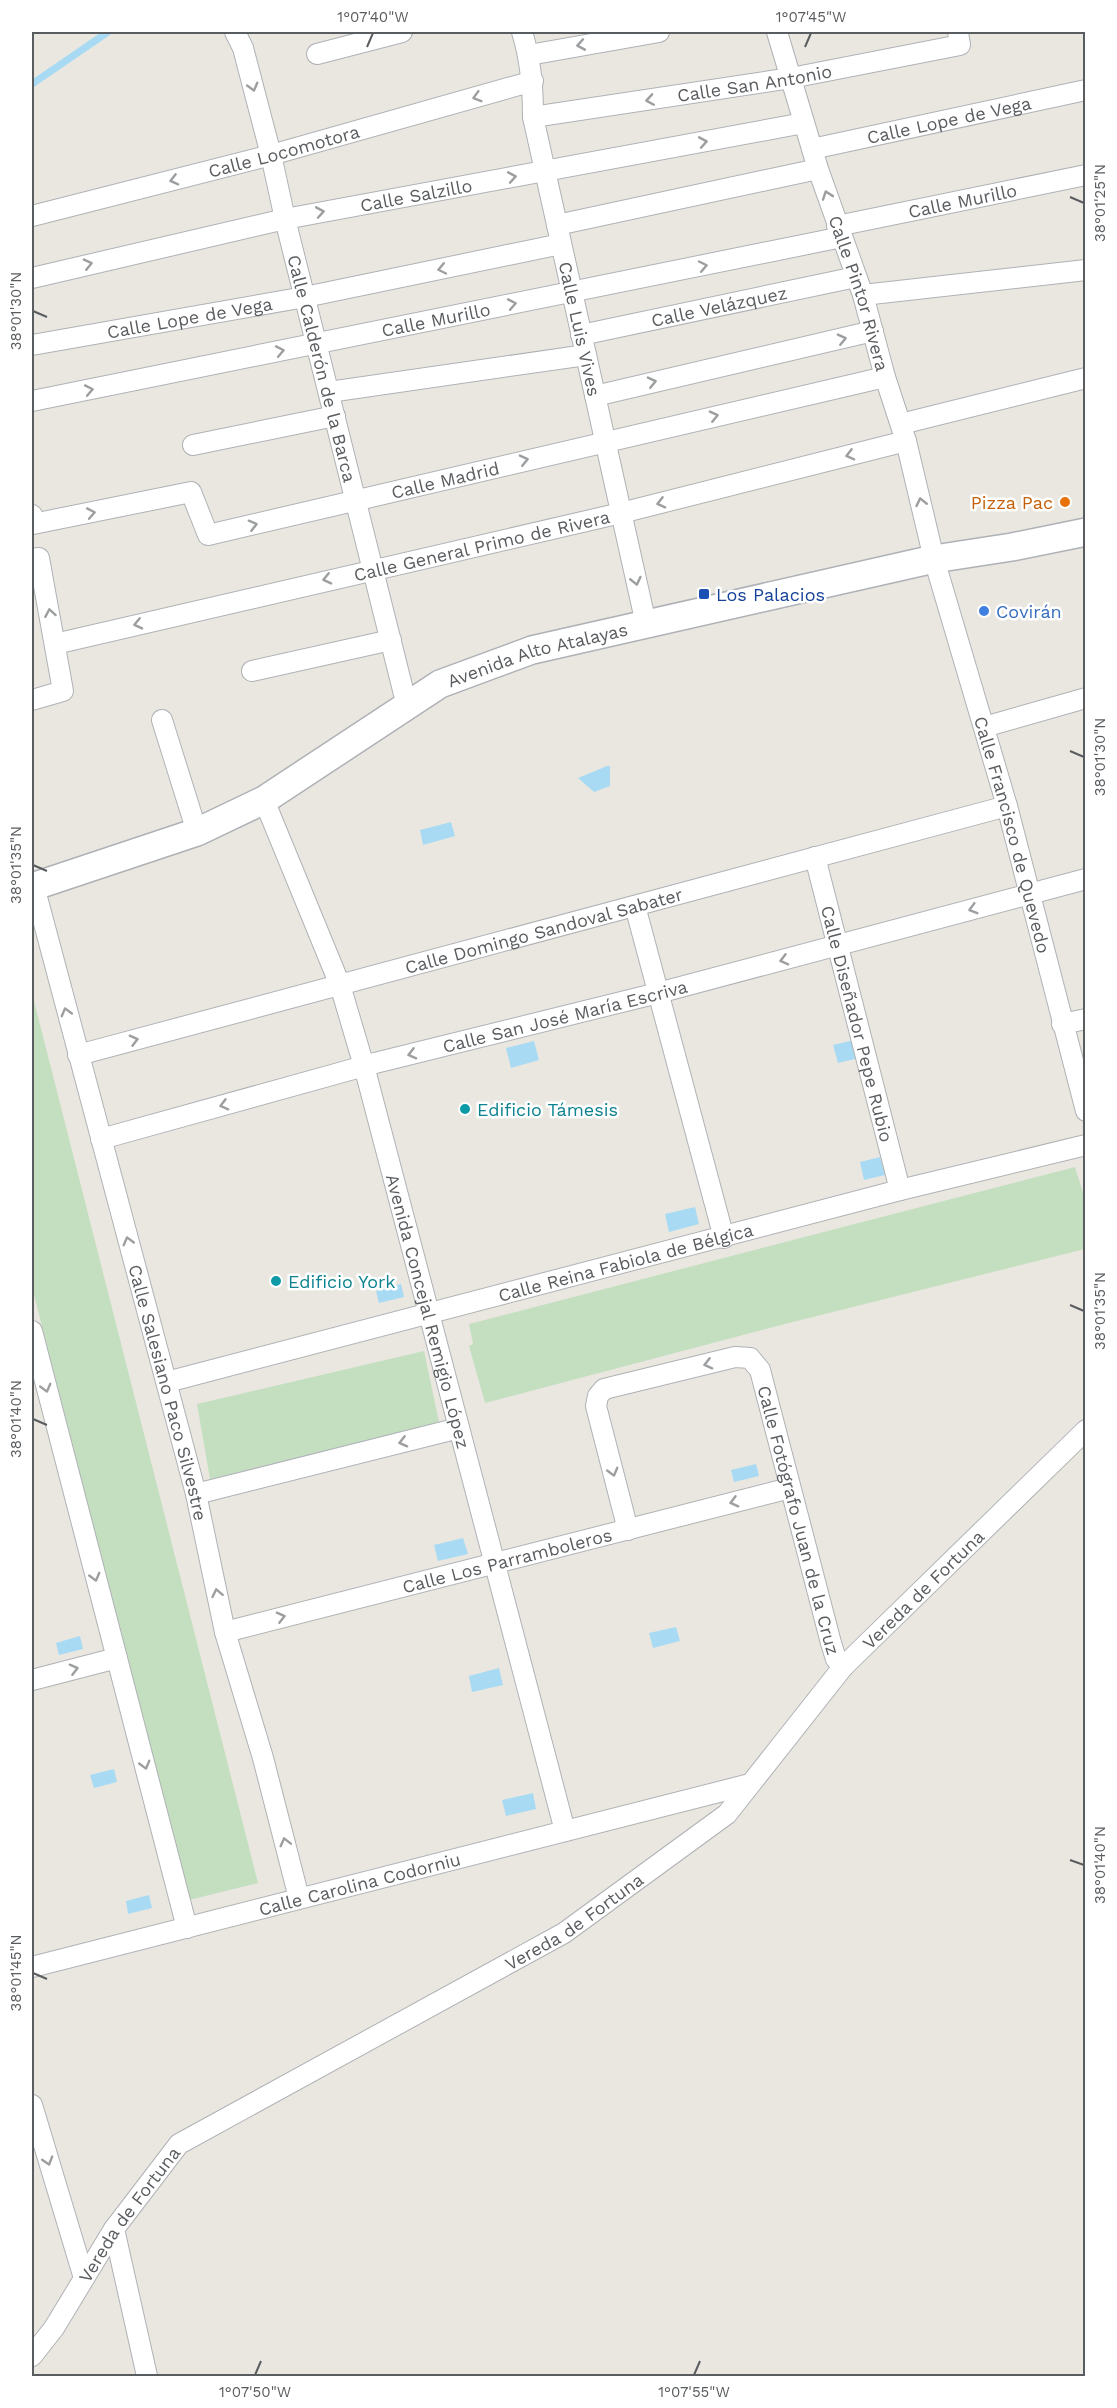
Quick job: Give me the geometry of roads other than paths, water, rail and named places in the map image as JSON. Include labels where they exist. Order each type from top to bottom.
[{"type":"main road","name":"Avenida Alto Atalayas","points":[[33,886],[197,832],[264,800],[440,684],[532,650],[934,559],[1012,548],[1086,532]]},
{"type":"street","name":"Calle Calderón de la Barca","points":[[235,32],[243,48],[271,154],[285,219],[407,706]]},
{"type":"street","points":[[317,54],[402,32]]},
{"type":"street","name":"Calle Luis Vives","points":[[522,32],[530,55],[533,117],[646,624]]},
{"type":"street","points":[[530,55],[659,32]]},
{"type":"street","name":"Calle Pintor Rivera","points":[[781,32],[791,78],[812,150],[860,286],[885,376],[904,432],[934,559]]},
{"type":"street","name":"Calle San Antonio","points":[[533,117],[791,78],[960,45],[957,32]]},
{"type":"street","name":"Calle Locomotora","points":[[32,216],[271,154],[533,81]]},
{"type":"street","name":"Calle Lope de Vega","points":[[812,150],[1086,90]]},
{"type":"street","name":"Calle Salzillo","points":[[32,278],[285,219],[804,123]]},
{"type":"street","points":[[557,225],[818,169]]},
{"type":"street","name":"Calle Murillo","points":[[32,401],[572,292],[1086,175]]},
{"type":"street","name":"Calle Lope de Vega","points":[[32,345],[305,297],[561,244]]},
{"type":"street","name":"Calle Velázquez","points":[[581,335],[860,286],[1086,270]]},
{"type":"street","points":[[595,396],[873,331]]},
{"type":"street","points":[[329,392],[586,355]]},
{"type":"street","name":"Calle Madrid","points":[[32,520],[191,492],[208,535],[885,376]]},
{"type":"street","name":"Calle General Primo de Rivera","points":[[55,644],[621,513],[1086,378]]},
{"type":"street","points":[[193,445],[335,416]]},
{"type":"street","points":[[32,560],[39,558],[63,691],[32,700]]},
{"type":"street","name":"Calle Francisco de Quevedo","points":[[934,559],[1007,806],[1086,1111]]},
{"type":"street","points":[[252,671],[391,640]]},
{"type":"street","points":[[984,727],[1086,698]]},
{"type":"street","points":[[162,720],[197,832]]},
{"type":"street","name":"Avenida Concejal Remigio López","points":[[264,800],[340,985],[364,1066],[565,1831]]},
{"type":"street","name":"Calle Domingo Sandoval Sabater","points":[[78,1055],[1007,806]]},
{"type":"street","name":"Calle Diseñador Pepe Rubio","points":[[815,858],[900,1191]]},
{"type":"street","name":"Calle San José María Escriva","points":[[100,1139],[364,1066],[658,993],[1086,879]]},
{"type":"street","name":"Calle Salesiano Paco Silvestre","points":[[33,886],[196,1494],[225,1632],[263,1758],[299,1899]]},
{"type":"street","points":[[635,906],[724,1238]]},
{"type":"street","points":[[1062,1024],[1086,1019]]},
{"type":"street","name":"Calle Reina Fabiola de Bélgica","points":[[167,1382],[900,1191],[1086,1145]]},
{"type":"street","points":[[32,1331],[187,1928]]},
{"type":"street","name":"Calle Fotógrafo Juan de la Cruz","points":[[628,1530],[596,1406],[598,1396],[604,1389],[735,1357],[750,1358],[759,1370],[831,1643],[836,1659],[843,1666]]},
{"type":"street","points":[[196,1494],[459,1428]]},
{"type":"street","name":"Vereda de Fortuna","points":[[32,2356],[54,2328],[114,2229],[180,2144],[564,1933],[727,1814],[843,1666],[1086,1430]]},
{"type":"street","name":"Calle Los Parramboleros","points":[[225,1632],[790,1488]]},
{"type":"street","points":[[32,1680],[117,1658]]},
{"type":"street","name":"Calle Carolina Codorniu","points":[[32,1967],[750,1784]]},
{"type":"street","points":[[687,1801],[727,1814]]},
{"type":"street","points":[[32,2105],[84,2278]]},
{"type":"street","points":[[114,2229],[147,2376]]},
{"type":"water","points":[[610,766],[610,786],[594,792],[578,778]]},
{"type":"water","points":[[451,822],[455,836],[423,845],[420,830]]},
{"type":"water","points":[[854,1040],[859,1058],[838,1063],[833,1045]]},
{"type":"water","points":[[534,1041],[539,1060],[511,1068],[506,1048]]},
{"type":"water","points":[[880,1157],[885,1175],[864,1180],[860,1162]]},
{"type":"water","points":[[695,1207],[699,1224],[669,1232],[665,1214]]},
{"type":"water","points":[[401,1284],[404,1297],[379,1303],[376,1291]]},
{"type":"water","points":[[756,1464],[759,1476],[734,1482],[731,1470]]},
{"type":"water","points":[[463,1538],[468,1554],[438,1561],[434,1545]]},
{"type":"water","points":[[676,1627],[680,1641],[653,1648],[649,1633]]},
{"type":"water","points":[[80,1636],[83,1649],[59,1655],[56,1643]]},
{"type":"water","points":[[499,1668],[503,1685],[472,1692],[469,1676]]},
{"type":"water","points":[[114,1769],[117,1782],[94,1788],[90,1775]]},
{"type":"water","points":[[533,1793],[536,1809],[506,1816],[502,1800]]},
{"type":"water","points":[[149,1895],[152,1908],[128,1914],[126,1901]]},
{"type":"waterway","points":[[32,84],[108,32]]},
{"type":"place","name":"Pizza Pac","points":[[1065,502]]},
{"type":"place","name":"Los Palacios","points":[[704,594]]},
{"type":"place","name":"Covirán","points":[[984,611]]},
{"type":"place","name":"Edificio Támesis","points":[[465,1109]]},
{"type":"place","name":"Edificio York","points":[[276,1281]]}]
